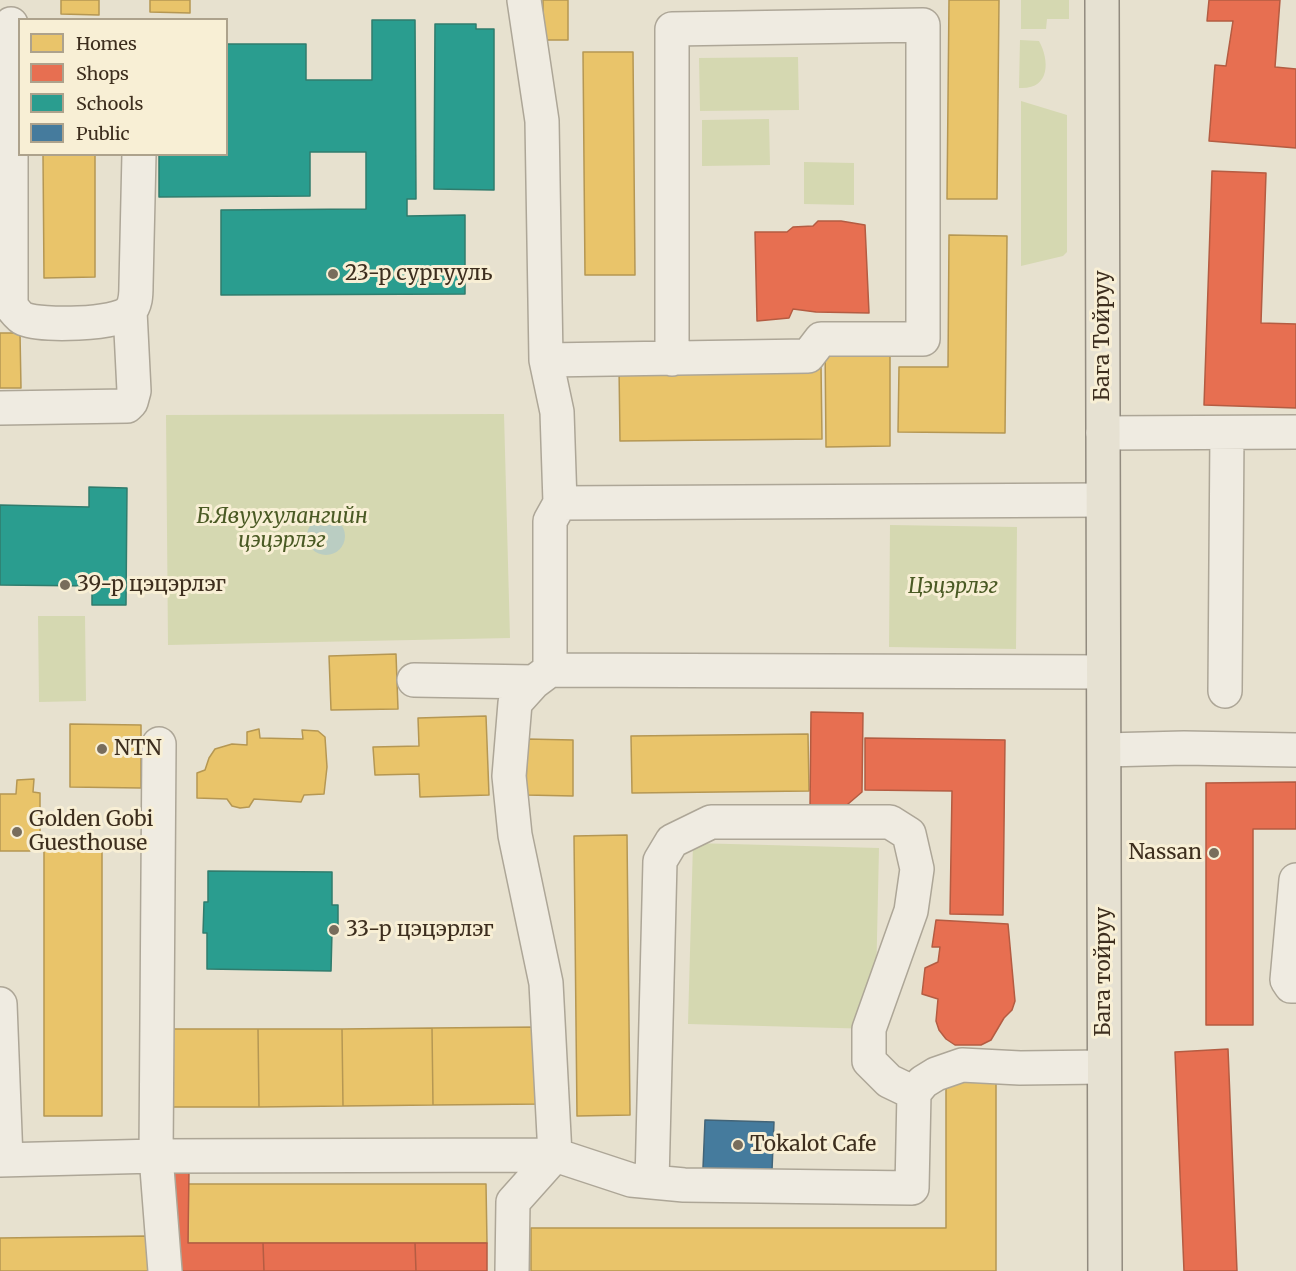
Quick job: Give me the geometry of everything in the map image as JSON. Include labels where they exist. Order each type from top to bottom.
[{"type":"main road","name":"Бага Тойруу","points":[[1102,0],[1103,672]]},
{"type":"main road","name":"Бага тойруу","points":[[1103,672],[1105,1271]]},
{"type":"street","points":[[512,1271],[513,1202],[555,1155],[546,983],[515,836],[509,776],[515,703],[542,676],[550,521],[560,503],[557,412],[546,360],[542,121],[524,0]]},
{"type":"street","points":[[10,24],[5,306],[22,319],[45,322],[120,318],[130,311]]},
{"type":"street","points":[[546,360],[808,356],[821,339],[923,339],[923,25],[672,29],[672,358]]},
{"type":"street","points":[[0,408],[127,406],[131,402],[134,391],[130,311],[135,300],[136,285],[139,156]]},
{"type":"street","points":[[1103,434],[1296,432]]},
{"type":"street","points":[[1225,691],[1227,433]]},
{"type":"street","points":[[560,503],[1102,500]]},
{"type":"street","points":[[414,680],[542,676],[1103,672]]},
{"type":"street","points":[[159,744],[156,1156],[165,1271]]},
{"type":"street","points":[[1105,750],[1178,748],[1296,750]]},
{"type":"street","points":[[651,1182],[660,861],[672,841],[711,822],[891,822],[909,834],[917,869],[911,911],[869,1029],[869,1061],[889,1081],[914,1093]]},
{"type":"street","points":[[1296,880],[1287,980],[1291,986],[1296,986]]},
{"type":"street","points":[[0,1004],[3,1160],[156,1156],[555,1155],[631,1180],[651,1182],[684,1185],[912,1188],[914,1093],[923,1082],[936,1074],[962,1065],[1020,1068],[1103,1066]]},
{"type":"green space","points":[[1021,0],[1069,0],[1069,19],[1047,19],[1046,29],[1021,29]]},
{"type":"green space","points":[[1020,40],[1039,41],[1046,65],[1045,73],[1037,84],[1019,88]]},
{"type":"green space","points":[[798,57],[799,110],[700,111],[699,58]]},
{"type":"green space","points":[[1021,101],[1067,115],[1067,252],[1063,256],[1021,266]]},
{"type":"green space","points":[[769,119],[770,165],[702,166],[702,120]]},
{"type":"green space","points":[[804,162],[854,163],[854,205],[804,204]]},
{"type":"green space","name":"Б.Явуухулангийн цэцэрлэг","points":[[504,414],[510,638],[168,645],[166,415]]},
{"type":"green space","name":"Цэцэрлэг","points":[[890,525],[1017,527],[1016,649],[889,647]]},
{"type":"green space","points":[[38,616],[85,616],[86,701],[39,702]]},
{"type":"green space","points":[[693,843],[879,848],[875,1029],[688,1024]]},
{"type":"shaded area","points":[[326,517],[339,523],[345,536],[339,549],[326,555],[313,549],[307,536],[313,523]]},
{"type":"building: Homes","points":[[61,0],[99,0],[99,15],[61,14]]},
{"type":"building: Homes","points":[[150,0],[190,0],[190,13],[150,12]]},
{"type":"building: Homes","points":[[543,0],[568,0],[568,40],[543,40]]},
{"type":"building: Homes","points":[[949,0],[999,0],[997,199],[947,199]]},
{"type":"building: Homes","points":[[583,52],[633,52],[635,275],[585,275]]},
{"type":"building: Homes","points":[[43,156],[95,156],[95,277],[44,278]]},
{"type":"building: Homes","points":[[949,235],[1007,236],[1005,433],[898,432],[899,367],[948,367]]},
{"type":"building: Homes","points":[[0,333],[20,333],[21,388],[0,388]]},
{"type":"building: Homes","points":[[890,343],[890,446],[826,447],[825,344]]},
{"type":"building: Homes","points":[[821,365],[822,439],[620,441],[619,367]]},
{"type":"building: Homes","points":[[396,654],[398,709],[331,710],[329,656]]},
{"type":"building: Homes","points":[[486,716],[489,795],[420,797],[419,774],[375,775],[373,747],[419,746],[418,718]]},
{"type":"building: Homes","points":[[70,724],[141,725],[141,788],[70,787]]},
{"type":"building: Homes","points":[[259,729],[260,738],[303,739],[302,730],[318,731],[325,737],[327,767],[324,794],[304,795],[301,802],[254,799],[249,807],[240,808],[232,806],[227,799],[197,798],[197,773],[205,770],[215,749],[232,744],[247,745],[247,732]]},
{"type":"building: Homes","points":[[808,734],[809,791],[632,793],[631,736]]},
{"type":"building: Homes","points":[[527,739],[573,740],[573,796],[526,795]]},
{"type":"building: Homes","points":[[34,779],[33,792],[40,793],[40,835],[32,837],[30,851],[0,851],[0,794],[16,794],[17,780]]},
{"type":"building: Homes","points":[[627,835],[630,1115],[577,1116],[574,836]]},
{"type":"building: Homes","points":[[44,840],[102,840],[102,1116],[44,1116]]},
{"type":"building: Homes","points":[[540,1027],[541,1104],[433,1105],[432,1028]]},
{"type":"building: Homes","points":[[432,1028],[433,1105],[343,1106],[342,1029]]},
{"type":"building: Homes","points":[[167,1029],[258,1029],[259,1107],[167,1107]]},
{"type":"building: Homes","points":[[258,1029],[342,1029],[343,1106],[259,1107]]},
{"type":"building: Homes","points":[[946,1078],[996,1078],[996,1271],[531,1271],[531,1228],[946,1228]]},
{"type":"building: Homes","points":[[188,1184],[486,1184],[487,1243],[188,1243]]},
{"type":"building: Homes","points":[[149,1236],[150,1271],[0,1271],[0,1238]]},
{"type":"building: Shops","points":[[1209,0],[1280,0],[1275,67],[1296,69],[1296,148],[1209,141],[1215,65],[1226,66],[1233,21],[1207,21]]},
{"type":"building: Shops","points":[[1212,171],[1266,173],[1261,323],[1296,324],[1296,408],[1204,405]]},
{"type":"building: Shops","points":[[818,221],[841,221],[865,225],[869,313],[793,309],[789,318],[757,321],[755,232],[787,232],[793,227],[813,226]]},
{"type":"building: Shops","points":[[811,712],[863,713],[862,792],[841,810],[810,810]]},
{"type":"building: Shops","points":[[865,738],[1005,740],[1003,915],[950,914],[952,791],[865,790]]},
{"type":"building: Shops","points":[[1296,782],[1296,829],[1253,829],[1253,1025],[1206,1025],[1206,783]]},
{"type":"building: Shops","points":[[936,920],[1008,924],[1015,1001],[1012,1010],[1004,1018],[991,1040],[981,1045],[955,1045],[946,1039],[936,1021],[938,999],[922,994],[925,968],[938,962],[940,947],[932,947]]},
{"type":"building: Shops","points":[[1228,1049],[1237,1271],[1184,1271],[1175,1052]]},
{"type":"building: Shops","points":[[173,1170],[189,1170],[188,1243],[263,1243],[264,1271],[174,1271]]},
{"type":"building: Shops","points":[[263,1243],[415,1243],[416,1271],[264,1271]]},
{"type":"building: Shops","points":[[415,1243],[487,1243],[487,1271],[416,1271]]},
{"type":"building: Schools","points":[[372,20],[415,20],[416,199],[407,199],[407,216],[465,215],[465,294],[221,295],[221,210],[366,209],[366,152],[310,152],[310,196],[159,197],[159,156],[228,156],[228,44],[306,44],[306,80],[372,80]]},
{"type":"building: Schools","points":[[435,24],[476,24],[476,29],[494,29],[494,190],[434,189]]},
{"type":"building: Schools","points":[[89,487],[127,488],[126,605],[92,605],[92,586],[0,585],[0,505],[89,507]]},
{"type":"building: Schools","points":[[208,871],[332,872],[332,905],[338,905],[338,932],[332,932],[331,971],[207,969],[207,933],[203,933],[204,902],[208,902]]},
{"type":"building: Public","points":[[705,1120],[774,1122],[772,1170],[703,1168]]},
{"type":"place","name":"23-р сургууль","points":[[333,274]]},
{"type":"place","name":"39-р цэцэрлэг","points":[[65,585]]},
{"type":"place","name":"NTN","points":[[102,749]]},
{"type":"place","name":"Golden Gobi Guesthouse","points":[[17,832]]},
{"type":"place","name":"Nassan","points":[[1214,853]]},
{"type":"place","name":"33-р цэцэрлэг","points":[[334,930]]},
{"type":"place","name":"Tokalot Cafe","points":[[738,1145]]}]
